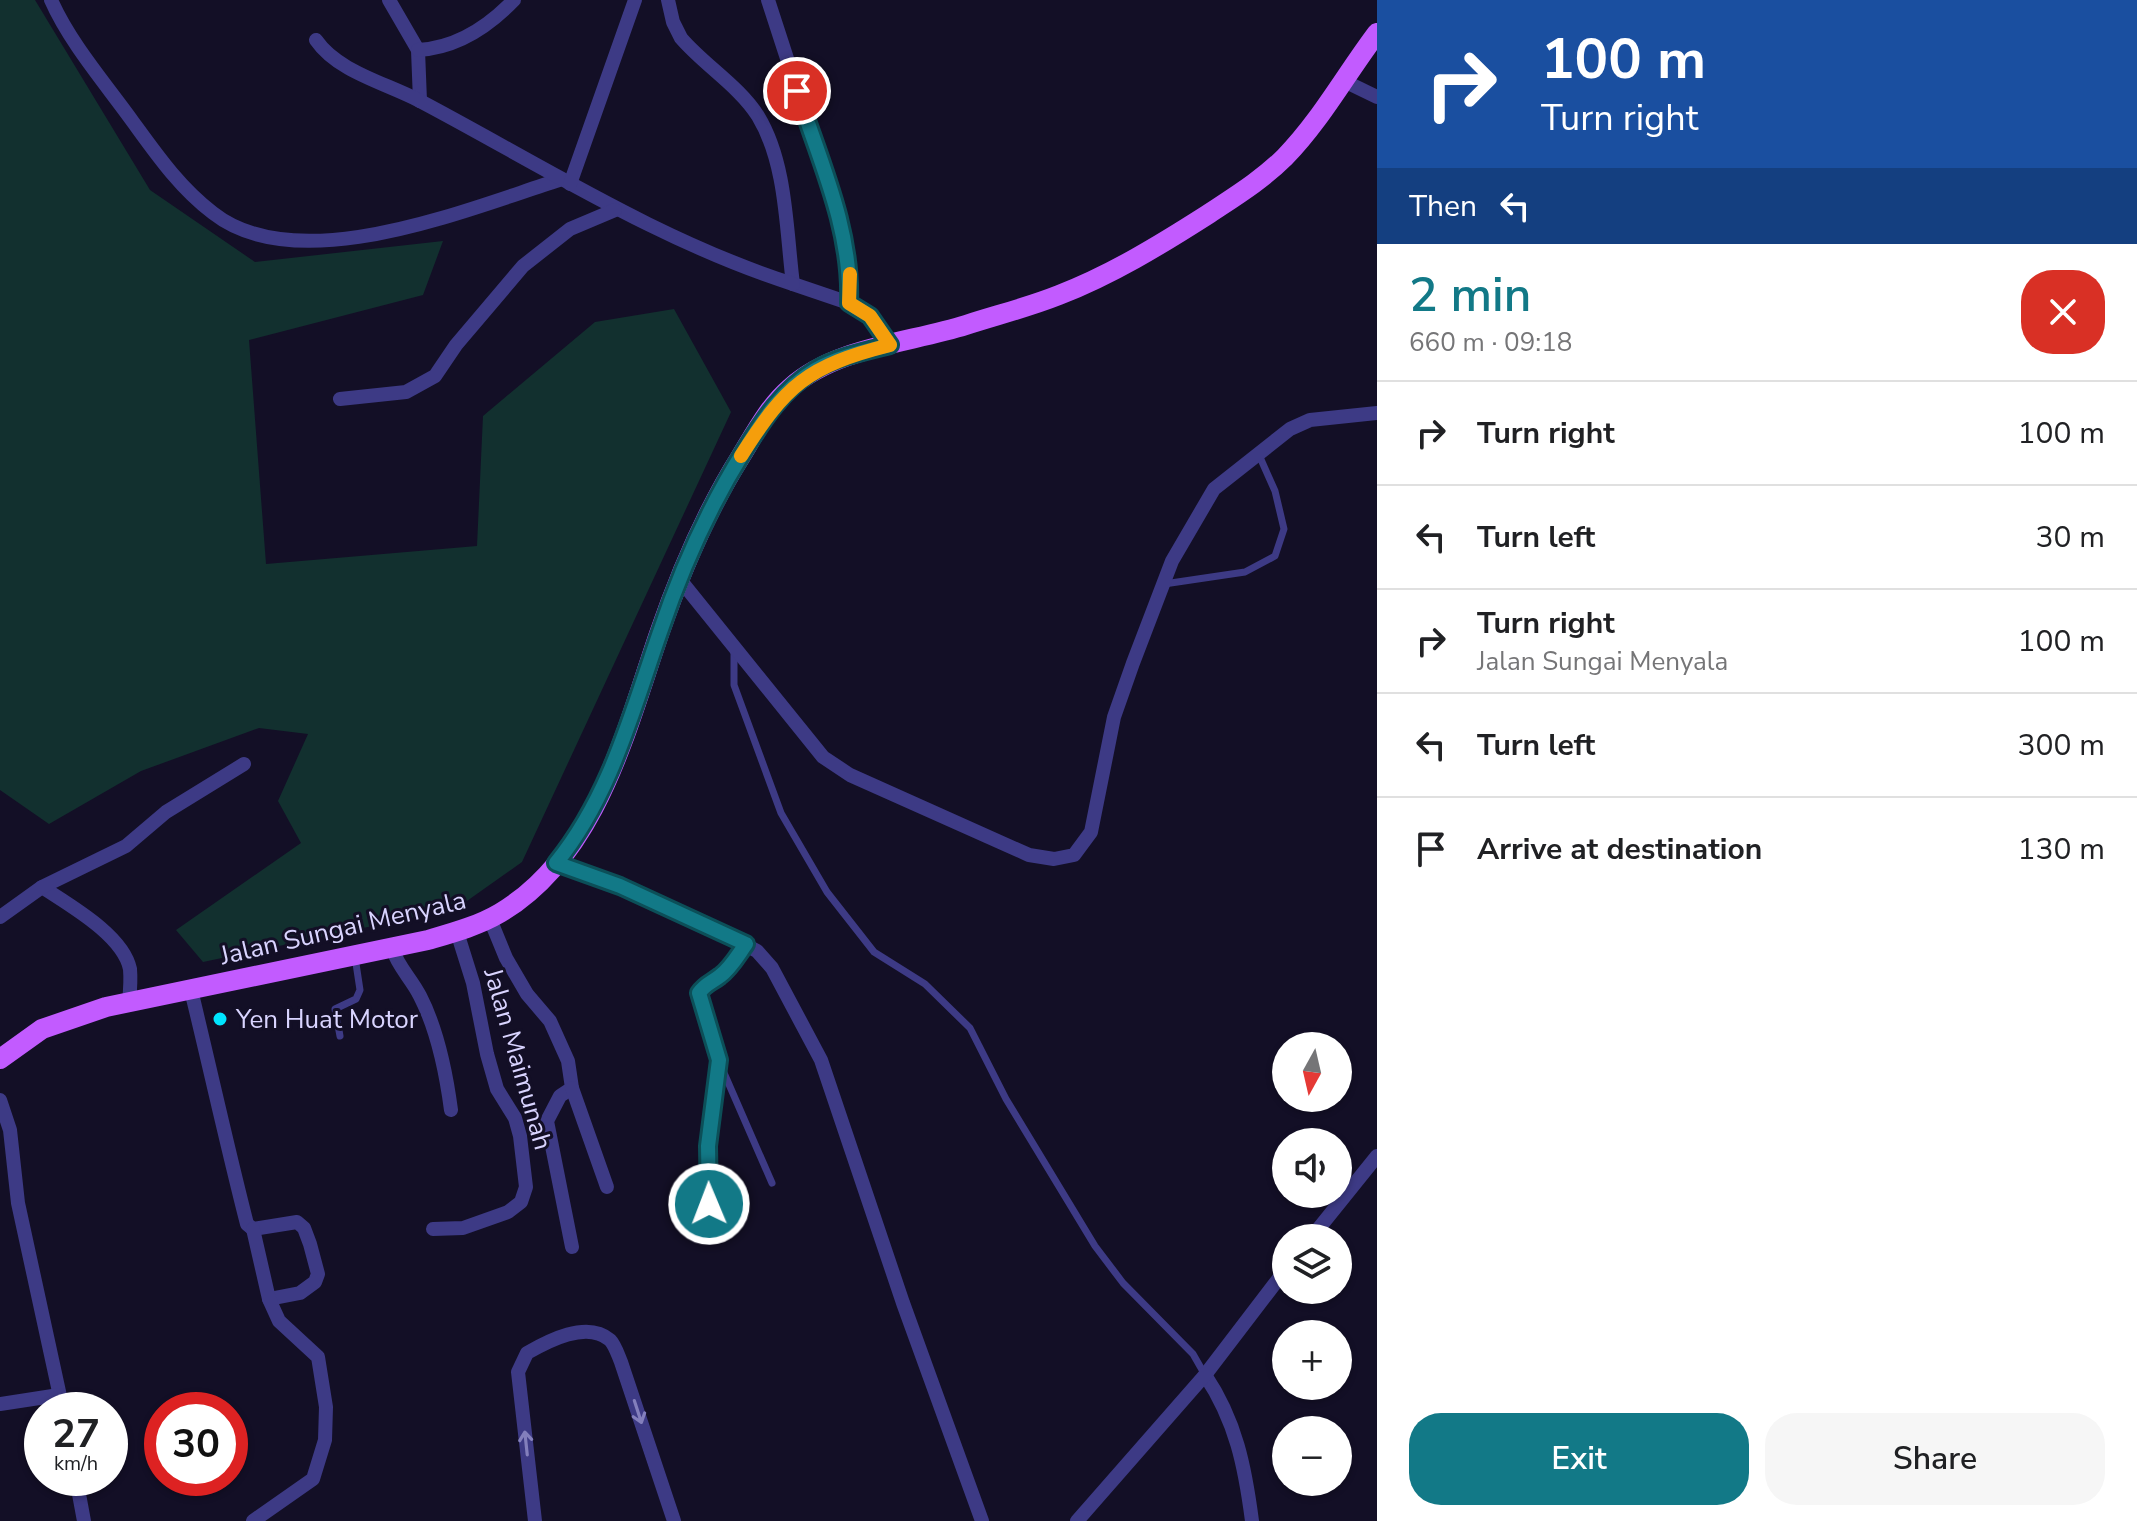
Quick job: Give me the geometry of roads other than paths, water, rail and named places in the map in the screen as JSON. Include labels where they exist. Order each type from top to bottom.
[{"type":"main road","name":"Jalan Sungai Menyala","points":[[0,1059],[42,1029],[129,1002],[457,932],[490,919],[528,891],[576,838],[602,793],[681,581],[728,477],[765,417],[789,389],[817,369],[1059,295],[1160,245],[1252,186],[1284,158],[1314,125],[1377,33]]},
{"type":"street","points":[[51,0],[90,62],[170,174],[215,215],[256,235],[327,243],[374,235],[565,182]]},
{"type":"street","points":[[389,0],[418,50],[420,101]]},
{"type":"street","points":[[418,50],[445,46],[479,30],[514,0]]},
{"type":"street","points":[[565,182],[635,0]]},
{"type":"street","points":[[668,0],[681,38],[757,115],[770,143],[781,192],[793,284]]},
{"type":"street","points":[[768,0],[846,240],[849,303]]},
{"type":"street","points":[[316,40],[327,56],[420,101],[615,210],[733,265],[849,303],[870,316],[890,345]]},
{"type":"street","points":[[1344,81],[1377,97]]},
{"type":"street","points":[[340,399],[406,392],[435,376],[456,345],[523,266],[570,229],[615,210]]},
{"type":"street","points":[[681,581],[823,757],[850,775],[1029,855],[1054,859],[1074,855],[1091,832],[1114,717],[1163,584],[1172,561],[1214,489],[1290,429],[1310,420],[1377,413]]},
{"type":"street","points":[[0,917],[42,887],[126,846],[166,812],[244,764]]},
{"type":"street","points":[[556,863],[620,886],[746,944],[772,968],[821,1060],[903,1303],[982,1521]]},
{"type":"street","points":[[42,887],[88,919],[121,951],[130,968],[129,1002]]},
{"type":"street","points":[[490,919],[506,958],[527,994],[550,1021],[568,1061],[572,1088],[607,1187]]},
{"type":"street","name":"Jalan Maimunah","points":[[433,1229],[463,1228],[508,1212],[521,1202],[526,1187],[520,1136],[515,1118],[497,1089],[473,983],[457,932]]},
{"type":"street","points":[[710,1233],[708,1146],[719,1060],[699,993],[704,985],[720,976],[733,963],[746,944]]},
{"type":"street","points":[[392,948],[400,970],[419,994],[426,1009],[448,1087],[451,1110]]},
{"type":"street","points":[[191,990],[215,1089],[219,1120],[247,1224],[253,1229],[269,1299],[279,1321],[318,1357],[326,1407],[325,1440],[313,1479],[253,1521]]},
{"type":"street","points":[[572,1088],[560,1096],[547,1121],[572,1247]]},
{"type":"street","points":[[0,1100],[10,1130],[18,1203],[59,1392]]},
{"type":"street","points":[[1322,1224],[1377,1156]]},
{"type":"street","points":[[253,1229],[297,1222],[304,1228],[318,1274],[315,1282],[300,1293],[269,1299]]},
{"type":"street","points":[[1077,1521],[1205,1375],[1272,1287]]},
{"type":"street","points":[[535,1521],[518,1372],[527,1353],[577,1333],[597,1333],[611,1341],[621,1362],[674,1521]]},
{"type":"street","points":[[1205,1375],[1223,1403],[1238,1439],[1252,1521]]},
{"type":"street","points":[[0,1404],[24,1404]]},
{"type":"street","points":[[79,1496],[84,1521]]},
{"type":"lane","points":[[1163,584],[1245,572],[1275,556],[1284,529],[1275,491],[1258,453]]},
{"type":"lane","points":[[734,648],[734,685],[781,813],[827,892],[874,952],[925,984],[970,1028],[1006,1099],[1095,1246],[1123,1283],[1193,1354],[1205,1375]]},
{"type":"lane","points":[[340,1036],[335,1009],[356,999],[360,990],[355,954]]},
{"type":"lane","points":[[719,1060],[772,1183]]},
{"type":"place","name":"Yen Huat Motor","points":[[220,1019]]}]
